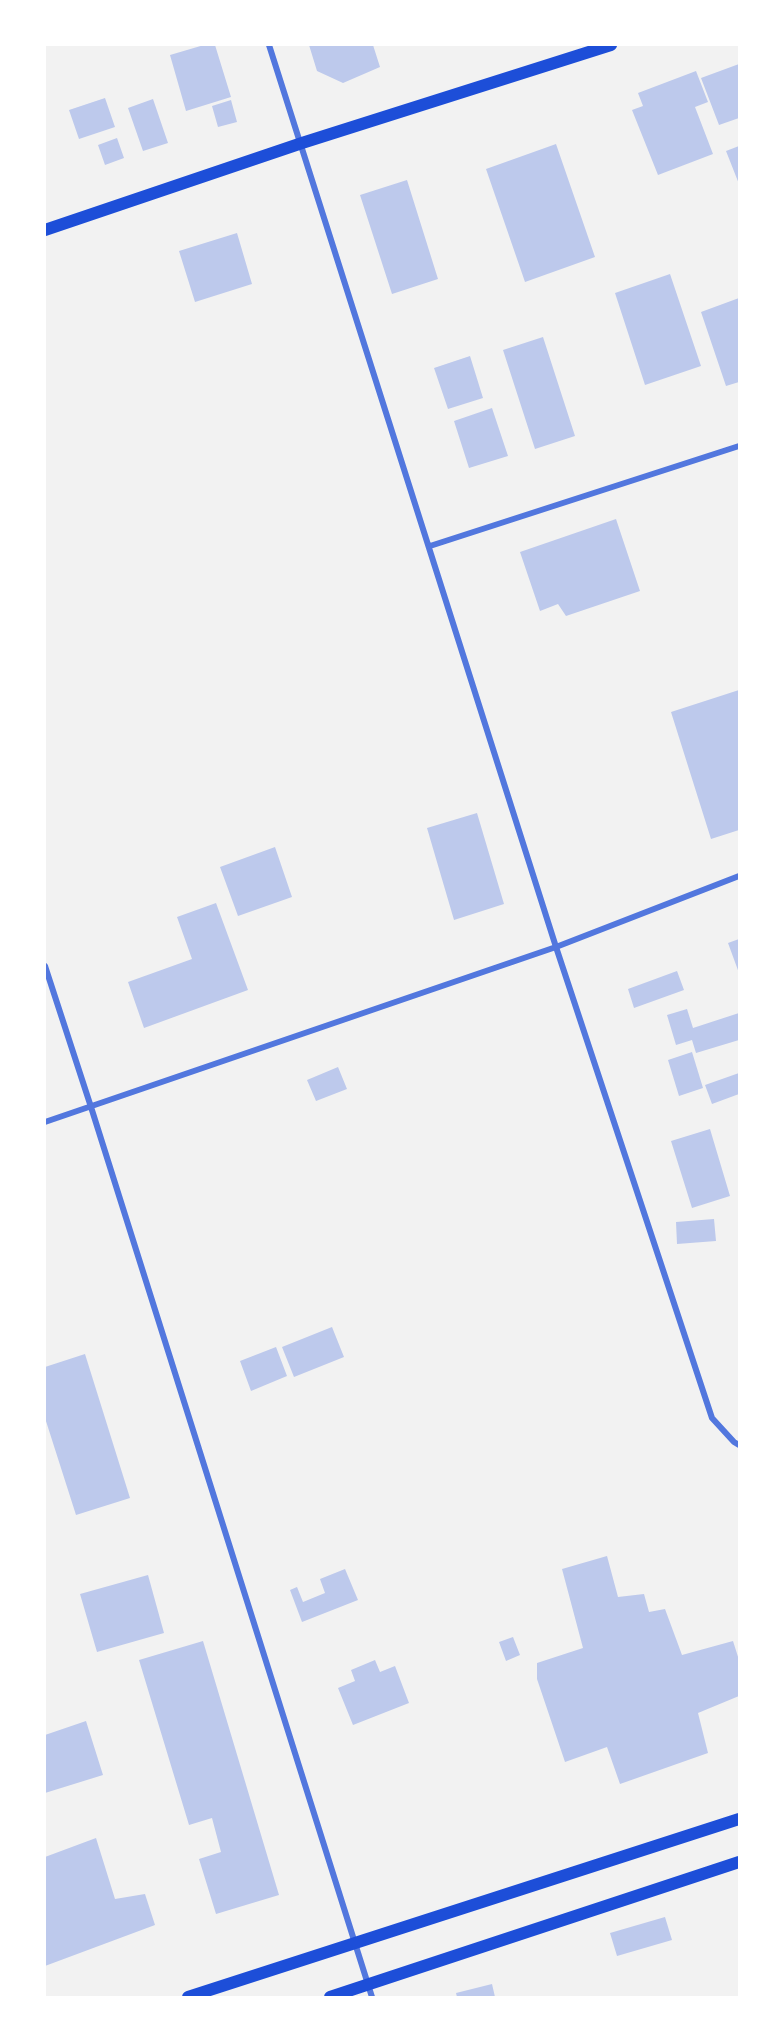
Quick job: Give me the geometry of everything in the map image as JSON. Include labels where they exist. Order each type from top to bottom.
[{"type":"main road","points":[[45,230],[302,143],[611,45]]},
{"type":"main road","points":[[188,1997],[739,1819]]},
{"type":"main road","points":[[330,1997],[370,1991],[739,1862]]},
{"type":"street","points":[[269,45],[556,946],[712,1418],[739,1445]]},
{"type":"street","points":[[430,546],[739,446]]},
{"type":"street","points":[[45,1122],[556,946],[739,876]]},
{"type":"street","points":[[45,966],[92,1107],[370,1991]]},
{"type":"building","points":[[204,45],[215,45],[231,97],[186,111],[170,55]]},
{"type":"building","points":[[309,45],[373,45],[380,67],[343,83],[317,71]]},
{"type":"building","points":[[739,64],[739,118],[719,125],[701,78]]},
{"type":"building","points":[[696,71],[708,102],[695,107],[713,154],[658,175],[632,110],[643,106],[638,93]]},
{"type":"building","points":[[105,98],[115,127],[79,139],[69,110]]},
{"type":"building","points":[[153,99],[168,143],[143,151],[128,108]]},
{"type":"building","points":[[231,100],[237,122],[218,127],[212,106]]},
{"type":"building","points":[[117,138],[124,158],[105,165],[98,145]]},
{"type":"building","points":[[556,144],[595,257],[525,282],[486,169]]},
{"type":"building","points":[[739,146],[739,184],[726,151]]},
{"type":"building","points":[[407,180],[438,279],[392,294],[360,195]]},
{"type":"building","points":[[237,233],[252,284],[195,302],[179,251]]},
{"type":"building","points":[[670,274],[701,366],[645,385],[615,293]]},
{"type":"building","points":[[739,298],[739,382],[726,386],[701,312]]},
{"type":"building","points":[[543,337],[575,436],[535,449],[503,350]]},
{"type":"building","points":[[470,356],[483,398],[448,409],[434,368]]},
{"type":"building","points":[[492,408],[508,456],[469,468],[454,421]]},
{"type":"building","points":[[616,519],[640,591],[566,616],[558,604],[540,611],[520,552]]},
{"type":"building","points":[[739,690],[739,830],[711,839],[671,712]]},
{"type":"building","points":[[477,813],[504,904],[454,920],[427,828]]},
{"type":"building","points":[[275,847],[292,897],[238,916],[220,867]]},
{"type":"building","points":[[216,903],[248,990],[144,1028],[128,982],[192,959],[177,917]]},
{"type":"building","points":[[739,939],[739,973],[728,943]]},
{"type":"building","points":[[677,971],[684,990],[634,1008],[628,989]]},
{"type":"building","points":[[687,1009],[693,1028],[739,1013],[739,1040],[696,1053],[692,1040],[676,1045],[667,1015]]},
{"type":"building","points":[[692,1052],[703,1088],[679,1096],[668,1060]]},
{"type":"building","points":[[338,1067],[347,1089],[316,1101],[307,1080]]},
{"type":"building","points":[[739,1073],[739,1094],[712,1104],[705,1085]]},
{"type":"building","points":[[710,1129],[730,1196],[692,1208],[671,1141]]},
{"type":"building","points":[[714,1219],[716,1241],[677,1244],[676,1222]]},
{"type":"building","points":[[332,1327],[344,1357],[294,1377],[282,1347]]},
{"type":"building","points":[[276,1347],[287,1376],[251,1391],[240,1361]]},
{"type":"building","points":[[85,1354],[130,1498],[76,1515],[45,1418],[45,1367]]},
{"type":"building","points":[[607,1556],[618,1597],[644,1594],[649,1612],[665,1609],[682,1655],[733,1641],[739,1660],[739,1696],[698,1713],[708,1753],[620,1784],[607,1747],[565,1762],[537,1679],[537,1663],[583,1648],[562,1569]]},
{"type":"building","points":[[345,1569],[358,1600],[302,1622],[290,1590],[297,1587],[303,1602],[325,1593],[320,1579]]},
{"type":"building","points":[[148,1575],[164,1633],[97,1652],[80,1594]]},
{"type":"building","points":[[513,1637],[520,1655],[506,1661],[499,1642]]},
{"type":"building","points":[[203,1641],[279,1895],[216,1914],[199,1859],[221,1852],[212,1818],[189,1825],[139,1660]]},
{"type":"building","points":[[375,1660],[380,1672],[395,1666],[409,1703],[353,1725],[338,1688],[355,1681],[351,1670]]},
{"type":"building","points":[[86,1721],[103,1775],[45,1793],[45,1735]]},
{"type":"building","points":[[96,1838],[115,1899],[145,1894],[155,1925],[45,1966],[45,1857]]},
{"type":"building","points":[[665,1917],[672,1940],[617,1956],[610,1933]]},
{"type":"building","points":[[492,1984],[495,1997],[457,1997],[456,1993]]}]
